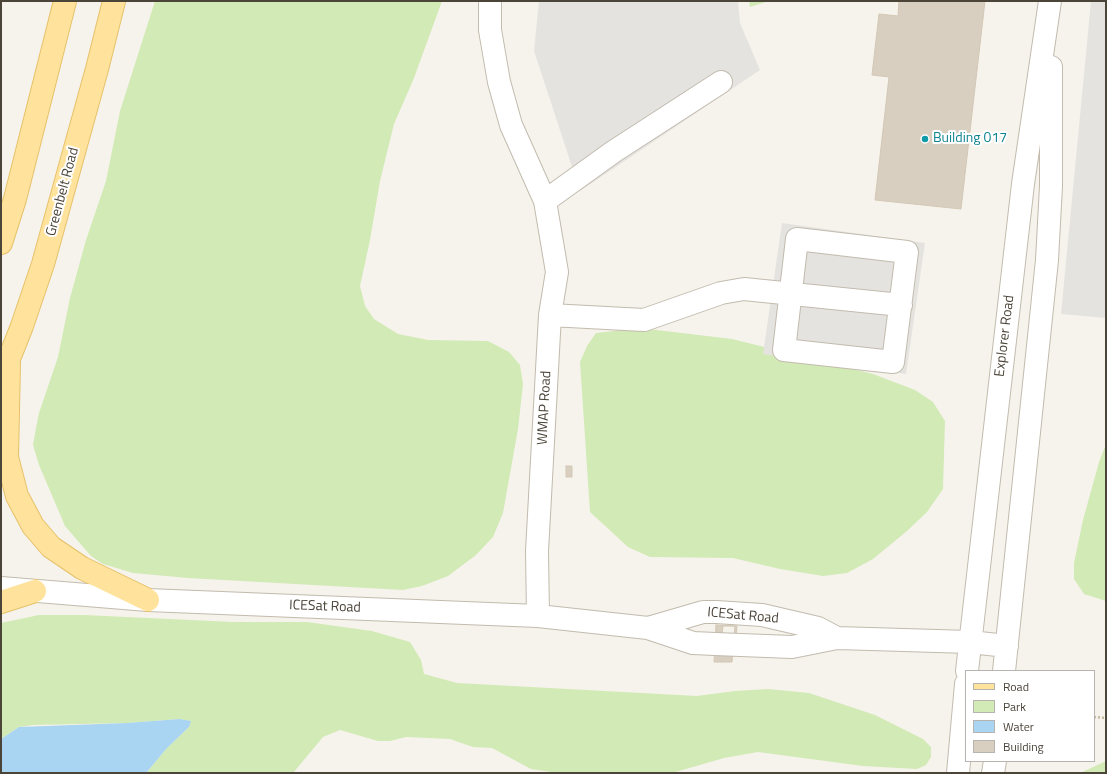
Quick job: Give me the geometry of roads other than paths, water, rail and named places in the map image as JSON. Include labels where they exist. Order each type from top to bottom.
[{"type":"main road","points":[[1,243],[15,199],[65,1]]},
{"type":"main road","name":"Greenbelt Road","points":[[1,379],[10,358],[43,264],[97,69],[114,1]]},
{"type":"main road","points":[[10,358],[6,457],[17,496],[33,526],[52,547],[82,568],[148,600]]},
{"type":"main road","points":[[1,602],[35,591]]},
{"type":"street","name":"WMAP Road","points":[[490,1],[490,30],[499,82],[511,125],[545,201],[557,272],[550,315],[537,551],[538,616]]},
{"type":"street","name":"Explorer Road","points":[[967,670],[1023,184],[1050,1]]},
{"type":"street","name":"Explorer Road","points":[[1004,670],[1043,296],[1051,186],[1050,1]]},
{"type":"street","points":[[545,201],[613,152],[721,82]]},
{"type":"street","points":[[797,239],[907,252],[901,305],[892,362],[784,350],[789,294],[797,239]]},
{"type":"street","points":[[550,315],[644,320],[721,294],[744,289],[901,305]]},
{"type":"street","points":[[1010,292],[1043,296]]},
{"type":"street","name":"ICESat Road","points":[[1,588],[148,600],[538,616],[648,628],[693,643],[792,647],[837,638],[970,642],[1007,646]]},
{"type":"street","name":"ICESat Road","points":[[648,628],[703,612],[716,612],[769,617],[818,628],[837,638]]},
{"type":"street","points":[[958,773],[965,695]]},
{"type":"street","points":[[993,773],[994,762]]},
{"type":"water","points":[[180,719],[191,721],[189,727],[167,748],[146,773],[1,773],[1,739],[19,727],[127,723]]},
{"type":"place","name":"Building 017","points":[[925,139]]}]
